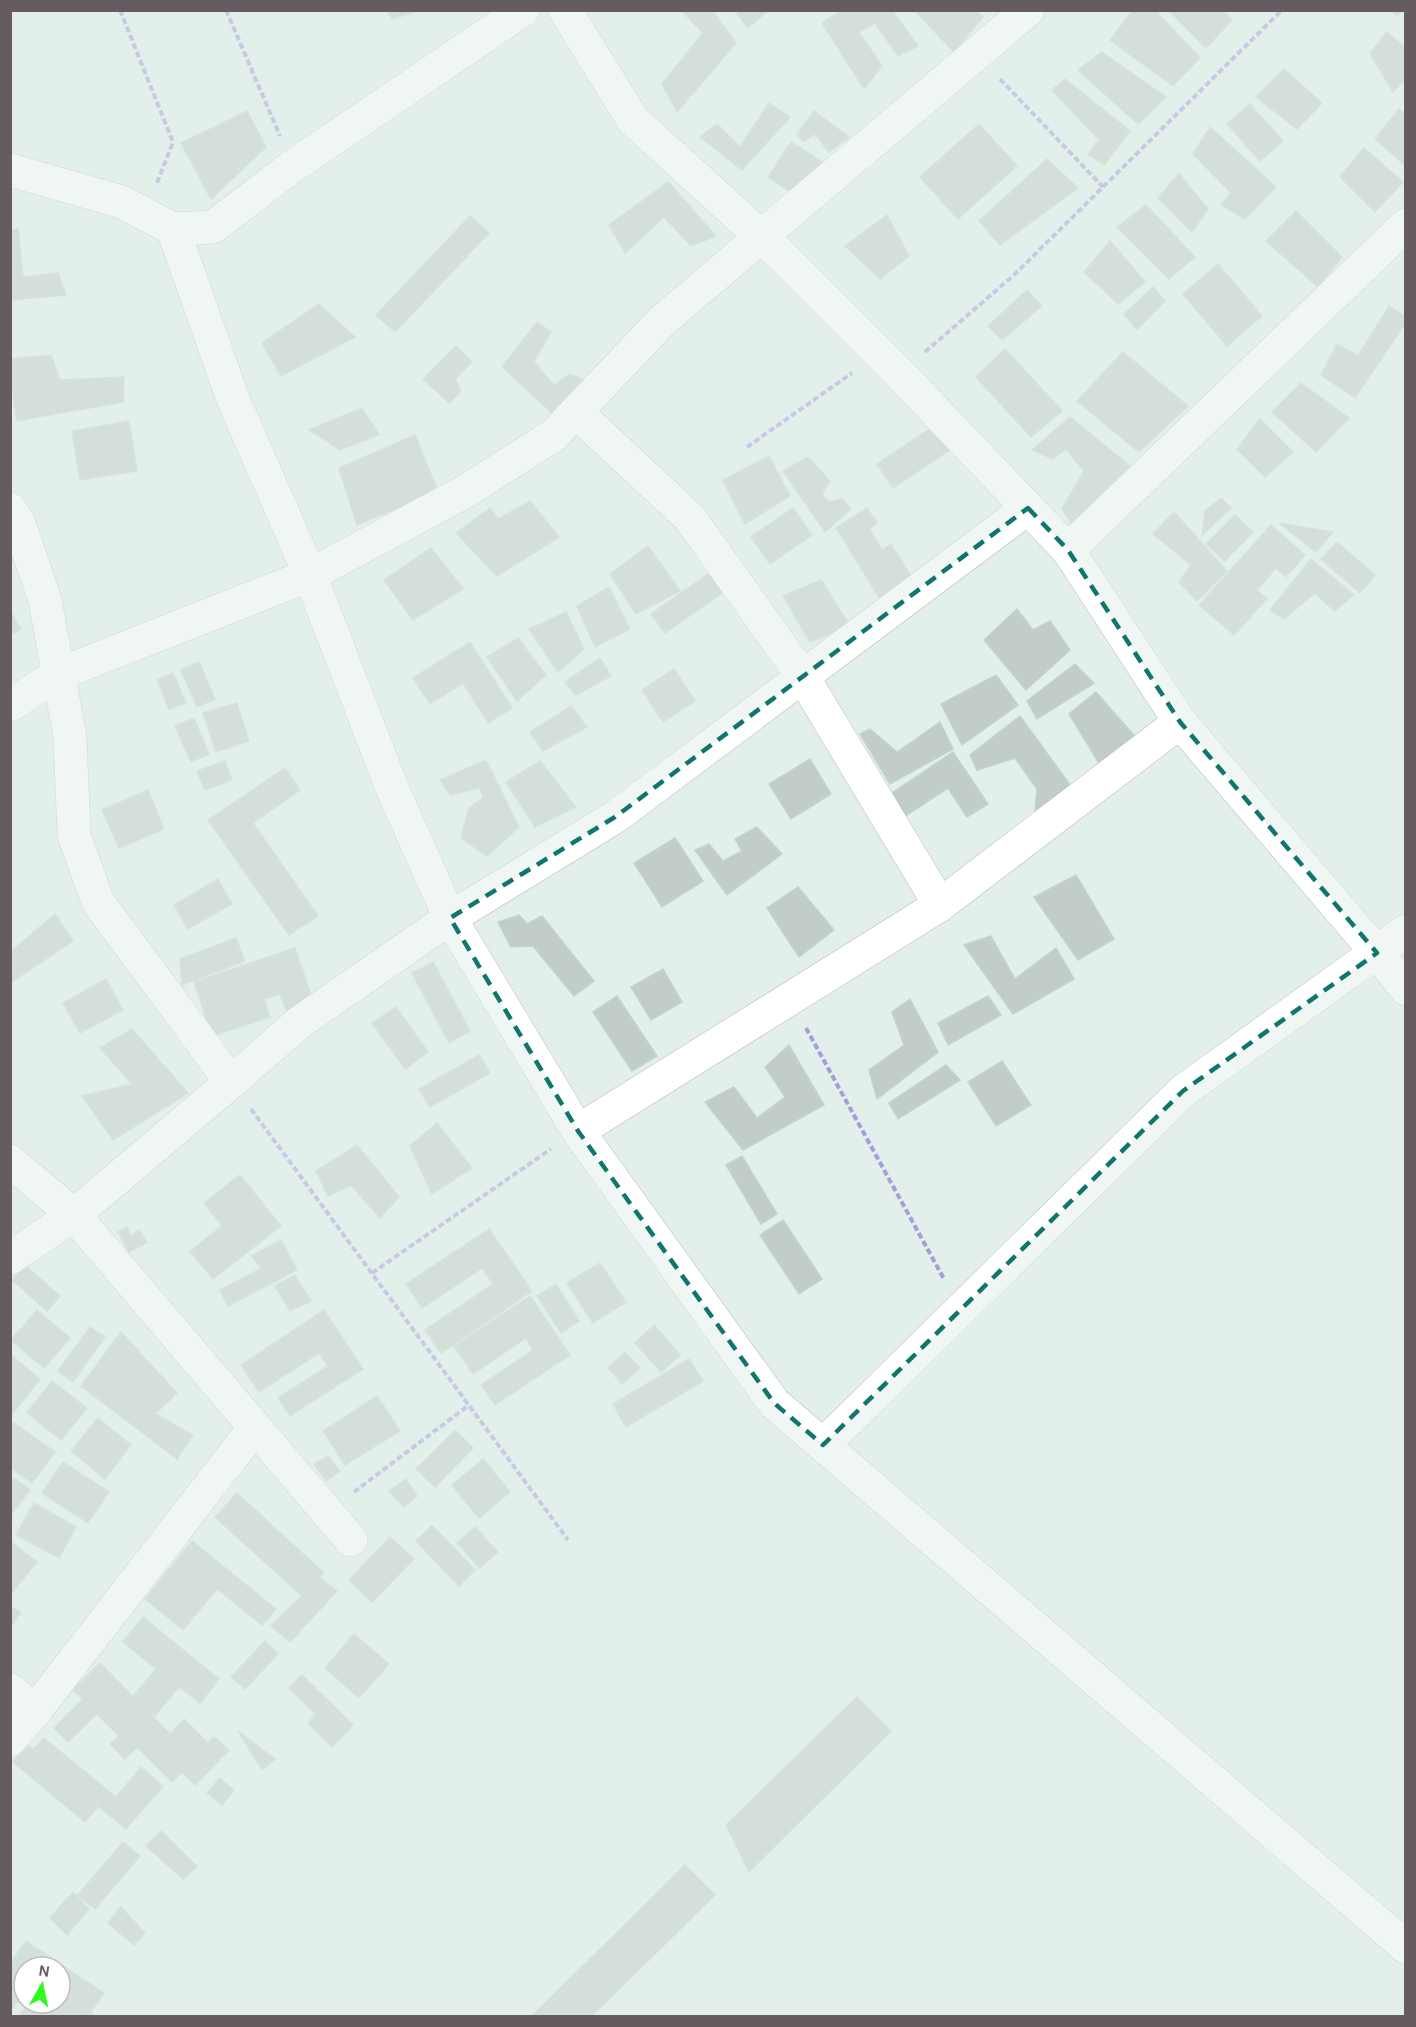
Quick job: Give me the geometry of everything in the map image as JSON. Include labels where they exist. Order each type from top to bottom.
[{"type":"street","points":[[10,170],[122,202],[159,221],[213,227],[293,166],[523,10]]},
{"type":"street","points":[[566,10],[633,120],[761,237],[890,364],[1068,550],[1180,722],[1406,989]]},
{"type":"street","points":[[10,705],[59,674],[310,575],[466,491],[554,435],[662,321],[1028,10]]},
{"type":"street","points":[[159,221],[310,575],[392,788],[450,918],[578,1131],[774,1403],[1406,1947]]},
{"type":"street","points":[[1068,550],[1406,225]]},
{"type":"street","points":[[576,412],[689,517],[803,677],[940,904]]},
{"type":"street","points":[[10,1258],[74,1215],[300,1022],[450,918],[615,817],[1028,508]]},
{"type":"street","points":[[10,510],[18,520],[45,600],[70,737],[74,835],[98,902],[231,1082]]},
{"type":"street","points":[[578,1131],[940,904],[1180,722]]},
{"type":"street","points":[[823,1445],[1183,1091],[1406,931]]},
{"type":"street","points":[[10,1161],[74,1215],[351,1540]]},
{"type":"street","points":[[10,1740],[35,1711],[255,1427]]},
{"type":"street","points":[[10,1690],[35,1711]]},
{"type":"path","points":[[120,10],[173,142],[159,221]]},
{"type":"path","points":[[225,10],[293,166]]},
{"type":"path","points":[[747,447],[890,364],[1014,275],[1281,10]]},
{"type":"path","points":[[976,54],[1103,187]]},
{"type":"path","points":[[790,999],[961,1310]]},
{"type":"path","points":[[231,1082],[568,1540]]},
{"type":"path","points":[[372,1273],[578,1131]]},
{"type":"path","points":[[328,1512],[469,1405]]},
{"type":"highlighted area","points":[[1028,508],[1068,550],[1180,722],[1377,953],[1183,1091],[823,1445],[774,1403],[578,1131],[450,918],[615,817]]},
{"type":"building","points":[[387,10],[420,10],[392,19]]},
{"type":"building","points":[[681,10],[712,10],[736,43],[677,112],[662,84],[703,33]]},
{"type":"building","points":[[734,10],[769,10],[748,28]]},
{"type":"building","points":[[842,10],[892,10],[918,46],[898,56],[875,23],[859,32],[882,66],[864,89],[822,23]]},
{"type":"building","points":[[914,10],[976,10],[983,17],[954,52]]},
{"type":"building","points":[[1133,10],[1155,10],[1200,58],[1173,86],[1110,40]]},
{"type":"building","points":[[1168,10],[1223,10],[1232,20],[1206,48]]},
{"type":"building","points":[[1392,10],[1404,10],[1397,16]]},
{"type":"building","points":[[1387,32],[1406,48],[1406,78],[1393,92],[1370,53]]},
{"type":"building","points":[[1102,52],[1166,97],[1138,124],[1078,70]]},
{"type":"building","points":[[1284,69],[1322,103],[1297,129],[1256,97]]},
{"type":"building","points":[[1065,79],[1130,131],[1104,165],[1088,154],[1099,140],[1052,90]]},
{"type":"building","points":[[769,103],[790,117],[742,170],[700,137],[717,124],[740,147]]},
{"type":"building","points":[[1250,104],[1283,141],[1260,161],[1227,124]]},
{"type":"building","points":[[1399,109],[1406,115],[1406,166],[1375,139]]},
{"type":"building","points":[[247,111],[266,147],[211,199],[181,143]]},
{"type":"building","points":[[814,111],[849,137],[829,152],[815,134],[803,142],[797,134]]},
{"type":"building","points":[[979,124],[1017,166],[958,219],[920,177]]},
{"type":"building","points":[[1210,127],[1276,187],[1245,219],[1221,205],[1231,193],[1193,154]]},
{"type":"building","points":[[791,142],[824,163],[792,193],[768,177]]},
{"type":"building","points":[[1364,148],[1403,182],[1375,212],[1340,177]]},
{"type":"building","points":[[1047,159],[1078,188],[1000,245],[979,221]]},
{"type":"building","points":[[1179,174],[1208,209],[1192,232],[1158,198]]},
{"type":"building","points":[[668,182],[716,236],[691,246],[664,217],[625,253],[609,225]]},
{"type":"building","points":[[1146,205],[1195,257],[1169,279],[1117,227]]},
{"type":"building","points":[[1296,211],[1342,257],[1318,287],[1266,241]]},
{"type":"building","points":[[887,215],[909,256],[880,279],[845,246]]},
{"type":"building","points":[[470,216],[489,233],[395,332],[376,315]]},
{"type":"building","points":[[18,229],[23,277],[58,273],[66,295],[10,300],[10,230]]},
{"type":"building","points":[[1110,241],[1145,282],[1118,304],[1084,272]]},
{"type":"building","points":[[1218,264],[1262,316],[1227,346],[1183,294]]},
{"type":"building","points":[[1153,287],[1165,301],[1137,330],[1124,314]]},
{"type":"building","points":[[1027,290],[1042,306],[1002,340],[988,326]]},
{"type":"building","points":[[319,304],[355,337],[281,376],[262,343]]},
{"type":"building","points":[[1389,306],[1406,317],[1406,322],[1355,398],[1321,375],[1337,344],[1358,356]]},
{"type":"building","points":[[537,322],[551,332],[534,362],[554,385],[570,374],[582,379],[552,413],[502,367]]},
{"type":"building","points":[[456,346],[472,362],[455,379],[461,391],[449,403],[423,379]]},
{"type":"building","points":[[1005,349],[1062,411],[1031,437],[976,377]]},
{"type":"building","points":[[1123,352],[1188,406],[1139,452],[1077,401]]},
{"type":"building","points":[[51,355],[60,380],[124,377],[123,402],[17,421],[10,359]]},
{"type":"building","points":[[1301,383],[1349,418],[1316,452],[1272,412]]},
{"type":"building","points":[[362,408],[379,435],[340,450],[309,430]]},
{"type":"building","points":[[1070,417],[1130,466],[1072,524],[1062,509],[1084,471],[1066,449],[1053,459],[1032,450]]},
{"type":"building","points":[[1260,419],[1293,452],[1265,477],[1237,449]]},
{"type":"building","points":[[129,421],[137,471],[80,480],[72,431]]},
{"type":"building","points":[[935,425],[951,449],[893,488],[877,464]]},
{"type":"building","points":[[415,435],[438,491],[357,525],[339,468]]},
{"type":"building","points":[[769,456],[790,496],[745,524],[723,480]]},
{"type":"building","points":[[808,457],[830,481],[822,494],[828,502],[842,499],[851,509],[825,532],[783,471]]},
{"type":"building","points":[[1221,498],[1231,508],[1202,535],[1205,511]]},
{"type":"building","points":[[530,501],[559,537],[497,576],[456,533],[490,508],[498,519]]},
{"type":"building","points":[[793,508],[812,535],[770,564],[751,537]]},
{"type":"building","points":[[867,508],[877,523],[869,528],[882,550],[891,544],[913,579],[880,599],[836,528]]},
{"type":"building","points":[[1174,512],[1227,571],[1197,601],[1179,582],[1191,565],[1153,534]]},
{"type":"building","points":[[1235,515],[1253,532],[1225,561],[1206,544]]},
{"type":"building","points":[[1279,523],[1333,532],[1316,552]]},
{"type":"building","points":[[1271,525],[1305,555],[1286,577],[1276,568],[1257,590],[1267,599],[1234,635],[1199,605]]},
{"type":"building","points":[[1337,542],[1375,575],[1360,593],[1321,559]]},
{"type":"building","points":[[648,546],[680,591],[636,614],[610,574]]},
{"type":"building","points":[[431,548],[463,589],[413,620],[384,580]]},
{"type":"building","points":[[1311,559],[1354,595],[1334,611],[1315,593],[1284,619],[1270,610]]},
{"type":"building","points":[[711,572],[725,591],[665,633],[651,614]]},
{"type":"building","points":[[821,580],[850,626],[810,642],[783,596]]},
{"type":"building","points":[[609,587],[630,629],[595,647],[577,606]]},
{"type":"building","points":[[1017,609],[1033,630],[1050,621],[1070,650],[1026,690],[984,640]]},
{"type":"building","points":[[10,611],[21,629],[10,635]]},
{"type":"building","points":[[566,612],[584,649],[558,672],[529,629]]},
{"type":"building","points":[[518,638],[546,675],[517,701],[487,657]]},
{"type":"building","points":[[470,642],[512,708],[488,723],[463,683],[430,704],[413,678]]},
{"type":"building","points":[[600,658],[611,676],[576,695],[565,682]]},
{"type":"building","points":[[199,662],[215,699],[197,707],[181,670]]},
{"type":"building","points":[[1075,664],[1094,683],[1037,719],[1027,701]]},
{"type":"building","points":[[674,669],[695,701],[663,722],[642,690]]},
{"type":"building","points":[[173,673],[186,703],[169,709],[157,680]]},
{"type":"building","points":[[996,675],[1018,705],[962,745],[941,704]]},
{"type":"building","points":[[1096,692],[1139,741],[1105,773],[1069,714]]},
{"type":"building","points":[[237,703],[249,741],[216,752],[203,713]]},
{"type":"building","points":[[571,706],[587,727],[543,751],[530,732]]},
{"type":"building","points":[[1020,716],[1076,793],[1035,810],[1037,789],[1015,758],[977,770],[970,755]]},
{"type":"building","points":[[194,718],[209,754],[191,762],[175,726]]},
{"type":"building","points":[[940,722],[953,749],[890,784],[860,734],[870,729],[897,752]]},
{"type":"building","points":[[953,752],[988,804],[967,817],[948,788],[904,817],[889,795]]},
{"type":"building","points":[[810,759],[831,794],[791,819],[769,784]]},
{"type":"building","points":[[486,760],[519,827],[487,856],[461,838],[469,808],[483,798],[480,788],[450,795],[440,780]]},
{"type":"building","points":[[225,761],[232,780],[205,790],[197,771]]},
{"type":"building","points":[[540,761],[576,807],[535,827],[506,782]]},
{"type":"building","points":[[285,768],[300,790],[253,823],[318,916],[289,935],[208,820]]},
{"type":"building","points":[[148,790],[164,829],[119,848],[102,810]]},
{"type":"building","points":[[757,827],[782,854],[727,895],[695,850],[709,844],[723,861],[742,851],[735,839]]},
{"type":"building","points":[[675,838],[703,881],[662,907],[634,863]]},
{"type":"building","points":[[1076,875],[1114,939],[1078,960],[1034,897]]},
{"type":"building","points":[[218,879],[232,904],[188,929],[174,905]]},
{"type":"building","points":[[798,887],[834,930],[799,957],[767,908]]},
{"type":"building","points":[[55,914],[73,941],[10,983],[10,952]]},
{"type":"building","points":[[519,915],[527,924],[542,916],[594,981],[574,996],[533,946],[511,947],[498,922]]},
{"type":"building","points":[[991,936],[1015,979],[1056,948],[1074,979],[1013,1014],[964,945]]},
{"type":"building","points":[[236,938],[245,961],[182,985],[180,959]]},
{"type":"building","points":[[295,948],[314,1004],[287,1013],[280,994],[264,999],[270,1017],[212,1036],[194,982]]},
{"type":"building","points":[[433,962],[470,1031],[449,1043],[412,973]]},
{"type":"building","points":[[663,969],[682,1002],[651,1020],[631,987]]},
{"type":"building","points":[[106,979],[123,1010],[80,1033],[63,1003]]},
{"type":"building","points":[[617,996],[657,1056],[632,1071],[593,1012]]},
{"type":"building","points":[[988,996],[1001,1015],[948,1045],[938,1023]]},
{"type":"building","points":[[910,999],[938,1052],[877,1099],[869,1070],[904,1045],[892,1012]]},
{"type":"building","points":[[396,1007],[428,1052],[405,1069],[372,1023]]},
{"type":"building","points":[[132,1029],[188,1093],[113,1140],[82,1096],[132,1084],[100,1048]]},
{"type":"building","points":[[789,1045],[824,1105],[743,1150],[705,1102],[734,1087],[757,1118],[785,1097],[765,1067]]},
{"type":"building","points":[[479,1055],[490,1073],[430,1107],[419,1089]]},
{"type":"building","points":[[1002,1061],[1031,1105],[996,1126],[968,1082]]},
{"type":"building","points":[[946,1065],[960,1080],[898,1119],[889,1103]]},
{"type":"building","points":[[437,1123],[472,1168],[432,1194],[410,1146]]},
{"type":"building","points":[[357,1145],[399,1197],[380,1218],[351,1185],[328,1196],[316,1171]]},
{"type":"building","points":[[742,1156],[777,1214],[761,1224],[726,1165]]},
{"type":"building","points":[[240,1175],[281,1226],[213,1279],[190,1251],[222,1226],[204,1203]]},
{"type":"building","points":[[783,1220],[822,1279],[799,1294],[760,1235]]},
{"type":"building","points":[[127,1227],[131,1236],[139,1230],[147,1243],[129,1252],[118,1232]]},
{"type":"building","points":[[489,1229],[532,1291],[441,1353],[425,1330],[493,1284],[482,1268],[422,1308],[406,1284]]},
{"type":"building","points":[[281,1240],[297,1270],[228,1306],[220,1290],[262,1268],[251,1256]]},
{"type":"building","points":[[600,1263],[626,1302],[593,1323],[567,1283]]},
{"type":"building","points":[[25,1265],[60,1296],[47,1311],[12,1280]]},
{"type":"building","points":[[295,1275],[311,1301],[290,1311],[275,1286]]},
{"type":"building","points":[[556,1284],[579,1321],[561,1333],[537,1296]]},
{"type":"building","points":[[530,1296],[570,1355],[495,1405],[481,1385],[533,1350],[526,1338],[473,1374],[454,1346]]},
{"type":"building","points":[[37,1310],[70,1338],[44,1368],[11,1340]]},
{"type":"building","points":[[324,1310],[363,1369],[290,1416],[278,1398],[328,1366],[319,1353],[259,1392],[241,1365]]},
{"type":"building","points":[[654,1325],[680,1355],[661,1372],[635,1343]]},
{"type":"building","points":[[90,1327],[105,1337],[73,1382],[58,1371]]},
{"type":"building","points":[[121,1332],[177,1393],[155,1414],[193,1435],[177,1459],[81,1386]]},
{"type":"building","points":[[625,1352],[640,1368],[622,1384],[608,1368]]},
{"type":"building","points":[[10,1354],[40,1379],[13,1413],[10,1411]]},
{"type":"building","points":[[689,1359],[703,1381],[626,1427],[613,1404]]},
{"type":"building","points":[[52,1381],[87,1408],[61,1440],[27,1413]]},
{"type":"building","points":[[377,1396],[400,1431],[345,1465],[323,1431]]},
{"type":"building","points":[[98,1418],[131,1445],[105,1479],[71,1451]]},
{"type":"building","points":[[14,1423],[55,1452],[32,1483],[10,1467],[10,1427]]},
{"type":"building","points":[[455,1430],[473,1448],[435,1487],[416,1469]]},
{"type":"building","points":[[328,1456],[340,1471],[326,1481],[314,1464]]},
{"type":"building","points":[[483,1459],[510,1492],[479,1518],[452,1485]]},
{"type":"building","points":[[63,1462],[109,1492],[88,1523],[42,1493]]},
{"type":"building","points":[[14,1478],[30,1490],[10,1516],[10,1482]]},
{"type":"building","points":[[406,1479],[417,1496],[404,1507],[389,1491]]},
{"type":"building","points":[[237,1493],[324,1573],[302,1596],[215,1517]]},
{"type":"building","points":[[34,1503],[76,1527],[59,1558],[16,1535]]},
{"type":"building","points":[[432,1525],[475,1570],[459,1586],[416,1541]]},
{"type":"building","points":[[475,1527],[498,1552],[480,1568],[457,1543]]},
{"type":"building","points":[[390,1537],[414,1559],[372,1602],[349,1580]]},
{"type":"building","points":[[10,1541],[37,1562],[10,1595]]},
{"type":"building","points":[[192,1541],[276,1609],[262,1625],[217,1589],[183,1630],[145,1599]]},
{"type":"building","points":[[320,1578],[337,1591],[290,1642],[271,1626]]},
{"type":"building","points":[[10,1606],[21,1613],[10,1627]]},
{"type":"building","points":[[143,1617],[219,1679],[200,1703],[179,1687],[155,1716],[132,1698],[156,1669],[123,1642]]},
{"type":"building","points":[[354,1634],[389,1664],[359,1698],[325,1668]]},
{"type":"building","points":[[265,1641],[278,1654],[245,1689],[231,1677]]},
{"type":"building","points":[[100,1663],[170,1734],[184,1719],[210,1745],[172,1782],[137,1747],[125,1759],[110,1744],[119,1736],[97,1714],[68,1742],[54,1728],[83,1699],[73,1690]]},
{"type":"building","points":[[302,1675],[353,1725],[332,1747],[308,1723],[316,1714],[289,1688]]},
{"type":"building","points":[[857,1697],[891,1731],[749,1872],[726,1825]]},
{"type":"building","points":[[238,1731],[275,1759],[262,1770]]},
{"type":"building","points":[[214,1737],[229,1750],[195,1785],[180,1770]]},
{"type":"building","points":[[44,1738],[116,1797],[141,1767],[163,1786],[126,1829],[32,1751]]},
{"type":"building","points":[[28,1745],[100,1804],[85,1822],[13,1762]]},
{"type":"building","points":[[220,1778],[234,1790],[222,1805],[207,1793]]},
{"type":"building","points":[[161,1831],[197,1866],[183,1879],[146,1846]]},
{"type":"building","points":[[123,1842],[140,1856],[95,1909],[78,1895]]},
{"type":"building","points":[[685,1865],[715,1895],[592,2016],[532,2016]]},
{"type":"building","points":[[73,1892],[89,1909],[67,1935],[50,1918]]},
{"type":"building","points":[[121,1907],[145,1933],[134,1945],[108,1923]]},
{"type":"building","points":[[26,1941],[47,1955],[16,1955]]},
{"type":"building","points":[[12,1961],[12,1983],[10,1982]]},
{"type":"building","points":[[12,1962],[12,2004],[10,2006],[10,1964]]},
{"type":"building","points":[[72,1972],[104,1993],[88,2016],[60,2015],[72,2015]]},
{"type":"building","points":[[10,1989],[12,1991],[12,2009],[10,2011]]},
{"type":"building","points":[[72,1997],[94,2016],[19,2016],[72,2015]]},
{"type":"building","points":[[52,2015],[53,2016],[20,2016]]}]
